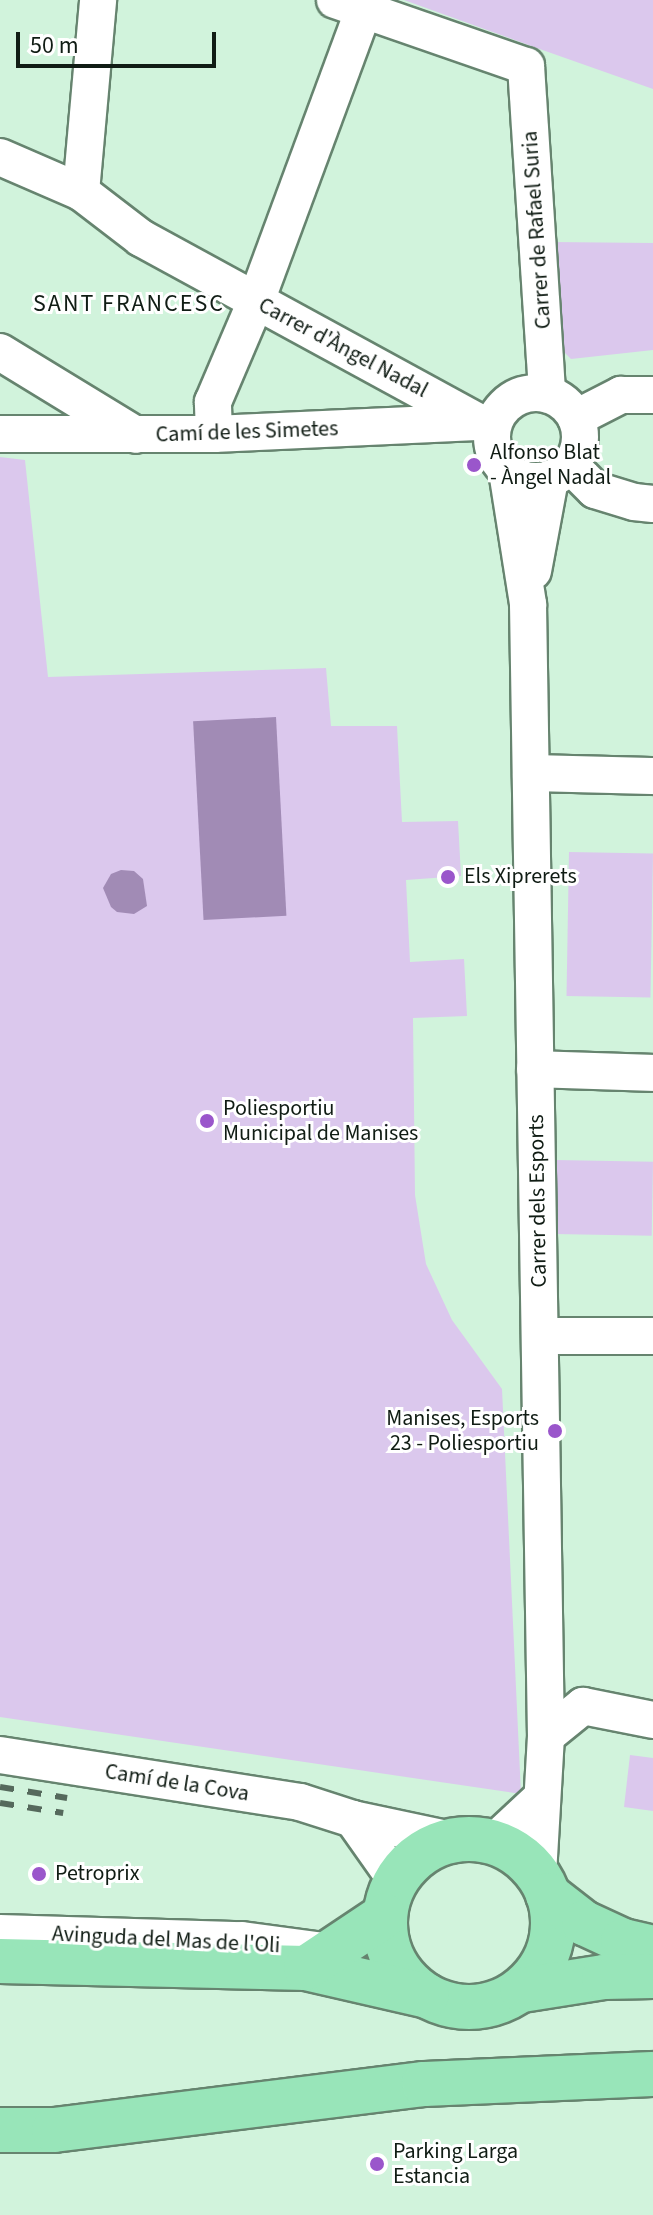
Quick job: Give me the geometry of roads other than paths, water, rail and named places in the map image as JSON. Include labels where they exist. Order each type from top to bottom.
[{"type":"main road","points":[[319,1960],[390,1898],[419,1854],[451,1840],[494,1842],[513,1850],[543,1885],[584,1923],[623,1941],[653,1948]]},
{"type":"main road","points":[[522,1990],[537,1972],[554,1937],[543,1885]]},
{"type":"main road","points":[[390,1898],[394,1962],[427,1996]]},
{"type":"main road","points":[[0,1961],[319,1960],[427,1996],[441,2004],[485,2007],[522,1990],[591,1978],[653,1976]]},
{"type":"main road","points":[[0,2130],[54,2130],[424,2084],[653,2074]]},
{"type":"street","points":[[81,192],[98,0]]},
{"type":"street","points":[[214,434],[213,402],[256,301],[349,6]]},
{"type":"street","name":"Carrer de Rafael Suria","points":[[349,6],[526,66],[547,394]]},
{"type":"street","name":"Carrer d'Àngel Nadal","points":[[0,157],[81,192],[141,238],[486,422]]},
{"type":"street","points":[[0,352],[136,435]]},
{"type":"street","points":[[560,472],[578,448],[576,418],[567,406],[547,394],[515,398],[486,422],[494,452],[507,471],[521,479],[560,472],[595,490],[634,502],[653,504]]},
{"type":"street","points":[[576,418],[621,395],[653,395]]},
{"type":"street","name":"Camí de les Simetes","points":[[0,434],[214,434],[486,422]]},
{"type":"street","name":"Carrer dels Esports","points":[[507,471],[528,604],[546,1736],[541,1798],[543,1885]]},
{"type":"street","name":"Carrer dels Esports","points":[[528,604],[560,472]]},
{"type":"street","points":[[531,773],[653,776]]},
{"type":"street","points":[[535,1069],[653,1073]]},
{"type":"street","points":[[540,1336],[653,1336]]},
{"type":"street","points":[[546,1736],[583,1706],[653,1720]]},
{"type":"street","name":"Camí de la Cova","points":[[0,1755],[300,1802],[353,1819],[451,1840]]},
{"type":"street","points":[[494,1842],[541,1798]]},
{"type":"street","points":[[353,1819],[390,1898]]},
{"type":"street","name":"Avinguda del Mas de l'Oli","points":[[0,1933],[242,1940],[319,1960]]},
{"type":"railway","points":[[0,1787],[67,1798]]},
{"type":"railway","points":[[0,1803],[63,1813]]},
{"type":"place","name":"Alfonso Blat - Àngel Nadal","points":[[474,465]]},
{"type":"place","name":"Els Xiprerets","points":[[448,877]]},
{"type":"place","name":"Poliesportiu Municipal de Manises","points":[[207,1121]]},
{"type":"place","name":"Manises, Esports 23 - Poliesportiu","points":[[555,1431]]},
{"type":"place","name":"Petroprix","points":[[39,1874]]},
{"type":"place","name":"Parking Larga Estancia","points":[[377,2164]]},
{"type":"district","name":"SANT FRANCESC","points":[[129,304]]}]
